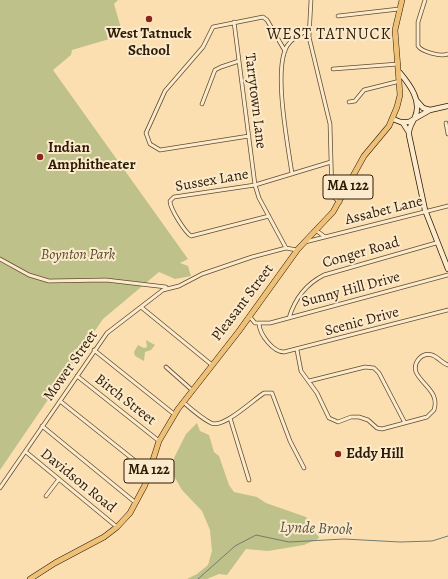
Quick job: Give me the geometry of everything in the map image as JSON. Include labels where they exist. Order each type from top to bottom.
[{"type":"main road","name":"Pleasant Street","points":[[30,579],[55,563],[104,537],[130,513],[136,503],[149,472],[159,441],[182,402],[250,317],[298,250],[340,202],[364,156],[393,119],[398,103],[400,73],[395,37],[399,9],[402,0]]},
{"type":"street","points":[[310,0],[309,30],[328,116],[332,196],[340,202]]},
{"type":"street","points":[[425,0],[418,28],[418,46],[421,50],[443,55],[448,54]]},
{"type":"street","points":[[338,16],[399,9]]},
{"type":"street","points":[[249,136],[160,150],[152,147],[146,136],[148,126],[165,91],[203,47],[214,27],[258,16],[265,17],[285,51]]},
{"type":"street","name":"Tarrytown Lane","points":[[234,22],[255,185],[286,248]]},
{"type":"street","points":[[292,174],[281,84],[285,51],[295,37],[309,30]]},
{"type":"street","points":[[202,104],[215,70],[221,66],[239,61]]},
{"type":"street","points":[[333,69],[398,64]]},
{"type":"street","points":[[400,73],[411,88],[416,101],[416,115],[413,119],[409,133]]},
{"type":"street","points":[[349,102],[354,101],[364,90],[400,84],[411,88]]},
{"type":"street","points":[[416,101],[423,108],[430,110]]},
{"type":"street","points":[[393,119],[401,122],[408,122],[430,110],[448,106]]},
{"type":"street","points":[[401,122],[405,125],[409,133],[426,211],[436,243],[448,270]]},
{"type":"street","points":[[446,123],[448,134]]},
{"type":"street","name":"Sussex Lane","points":[[269,216],[193,236],[187,233],[170,205],[170,200],[174,197],[255,185],[331,162]]},
{"type":"street","name":"Assabet Lane","points":[[305,242],[448,206]]},
{"type":"street","points":[[315,232],[324,238]]},
{"type":"street","name":"Conger Road","points":[[289,318],[298,296],[310,283],[321,276],[436,243]]},
{"type":"street","name":"Mower Street","points":[[0,488],[107,333],[156,294],[168,288],[180,286],[221,267],[286,248],[298,250]]},
{"type":"street","points":[[0,259],[29,275],[48,281],[106,280],[168,288]]},
{"type":"street","name":"Sunny Hill Drive","points":[[259,324],[270,324],[448,275]]},
{"type":"street","points":[[141,307],[212,365]]},
{"type":"street","name":"Scenic Drive","points":[[259,324],[260,330],[281,352],[297,350],[448,310]]},
{"type":"street","points":[[250,317],[259,324]]},
{"type":"street","points":[[94,350],[174,414]]},
{"type":"street","points":[[297,350],[301,371],[309,381],[327,416],[333,421],[339,422],[351,417],[362,418],[382,429],[428,416],[435,408],[434,398],[416,371],[418,359],[425,355],[432,355],[448,366]]},
{"type":"street","points":[[166,367],[192,390]]},
{"type":"street","points":[[309,381],[365,367],[374,368],[379,374],[405,423]]},
{"type":"street","name":"Birch Street","points":[[77,376],[159,441]]},
{"type":"street","points":[[182,402],[212,424],[220,424],[264,393],[270,392],[274,395],[290,441],[304,468]]},
{"type":"street","points":[[60,401],[149,472]]},
{"type":"street","points":[[230,418],[249,480]]},
{"type":"street","points":[[42,426],[136,503]]},
{"type":"street","name":"Davidson Road","points":[[26,452],[117,526]]},
{"type":"street","points":[[46,496],[59,479]]},
{"type":"green space","name":"Boynton Park","points":[[0,0],[118,0],[114,4],[123,35],[72,50],[71,55],[53,70],[188,259],[180,263],[188,266],[191,276],[175,279],[159,272],[103,319],[0,470]]},
{"type":"green space","points":[[146,340],[155,345],[151,350],[145,352],[144,361],[135,356],[134,352],[138,345],[144,348],[147,347]]},
{"type":"green space","points":[[197,423],[200,431],[209,435],[214,452],[219,456],[229,485],[234,492],[257,497],[266,503],[306,517],[319,537],[318,539],[304,545],[268,551],[246,549],[227,575],[219,574],[207,579],[187,579],[197,574],[208,565],[212,551],[210,530],[202,511],[182,490],[174,476],[174,458],[186,434]]},
{"type":"waterway","name":"Lynde Brook","points":[[198,579],[235,546],[256,535],[289,542],[344,539],[400,542],[432,541],[448,536]]},
{"type":"place","name":"West Tatnuck School","points":[[149,19]]},
{"type":"place","name":"Indian Amphitheater","points":[[40,157]]},
{"type":"place","name":"Eddy Hill","points":[[338,454]]},
{"type":"district","name":"WEST TATNUCK","points":[[329,35]]}]
